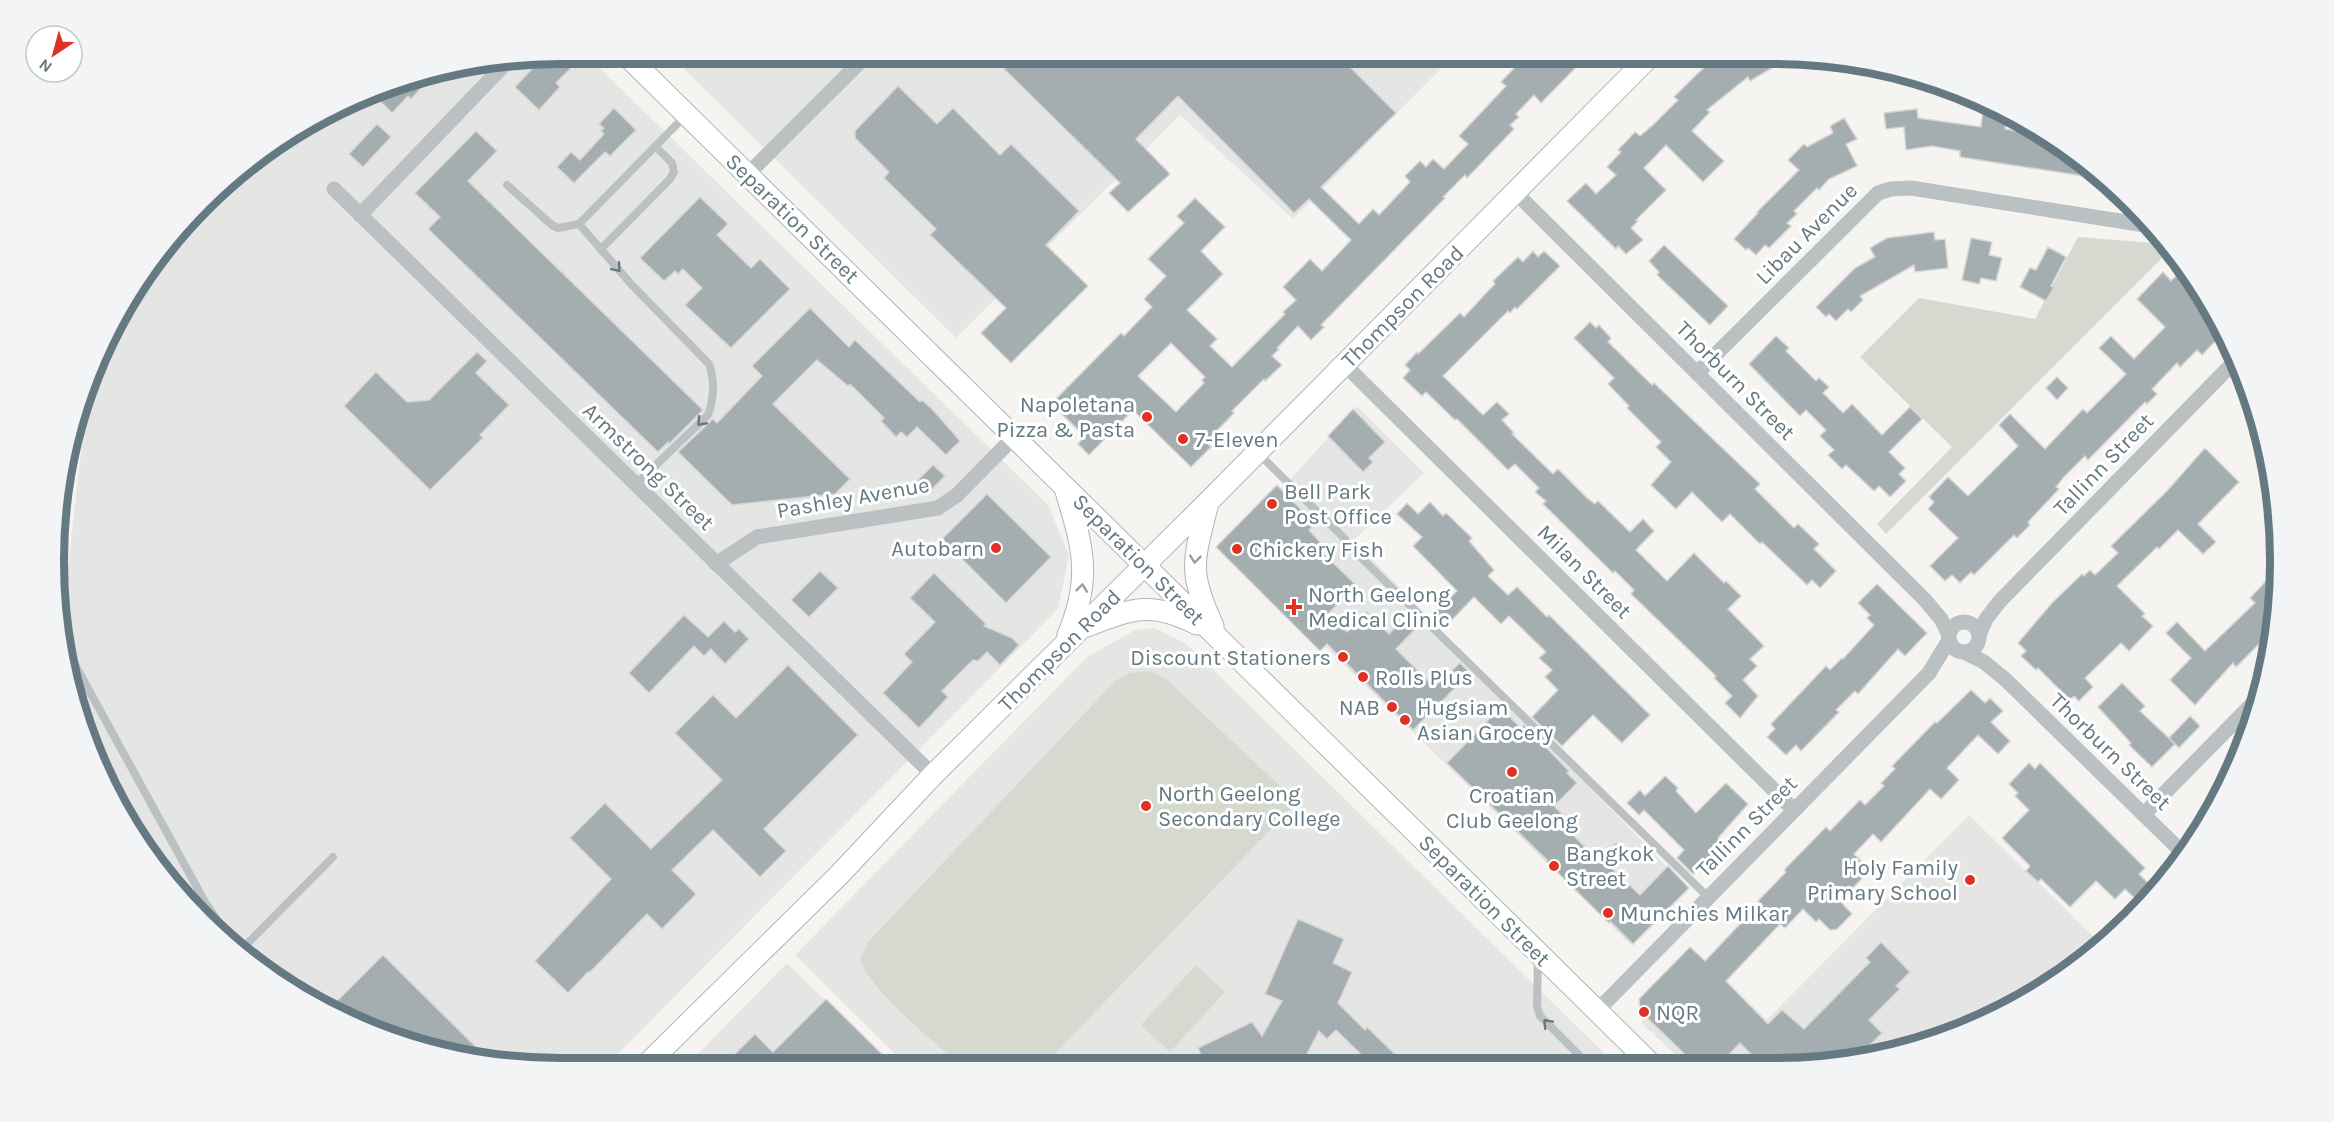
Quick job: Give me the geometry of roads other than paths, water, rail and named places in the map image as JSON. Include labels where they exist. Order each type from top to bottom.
[{"type":"main road","name":"Separation Street","points":[[636,64],[1645,1058]]},
{"type":"main road","name":"Thompson Road","points":[[653,1058],[839,875],[933,775],[1208,502],[1642,64]]},
{"type":"main road","points":[[1064,484],[1080,536],[1084,569],[1072,636]]},
{"type":"main road","points":[[1208,502],[1195,554],[1194,571],[1203,604],[1218,637]]},
{"type":"main road","points":[[1072,636],[1114,615],[1151,609],[1175,614],[1218,637]]},
{"type":"street","points":[[748,174],[858,64]]},
{"type":"street","points":[[360,215],[501,69]]},
{"type":"street","name":"Libau Avenue","points":[[1697,373],[1865,204],[1878,194],[1891,189],[1911,188],[2137,224]]},
{"type":"street","name":"Armstrong Street","points":[[334,189],[933,775]]},
{"type":"street","name":"Thorburn Street","points":[[1515,192],[1925,600],[1941,619],[1949,638]]},
{"type":"street","name":"Milan Street","points":[[1344,364],[1794,810]]},
{"type":"street","name":"Tallinn Street","points":[[1979,637],[1986,619],[2000,601],[2230,366]]},
{"type":"street","name":"Pashley Avenue","points":[[716,564],[757,537],[938,508],[957,495],[1015,436]]},
{"type":"street","name":"Thorburn Street","points":[[1925,600],[1963,622]]},
{"type":"street","name":"Tallinn Street","points":[[1963,622],[1982,614],[2000,601]]},
{"type":"street","points":[[1963,622],[1974,626],[1979,637],[1974,649],[1964,652],[1954,648],[1949,638],[1953,627],[1963,622]]},
{"type":"street","name":"Thorburn Street","points":[[1979,637],[1988,657],[2006,680]]},
{"type":"street","name":"Tallinn Street","points":[[1929,673],[1949,638]]},
{"type":"street","name":"Thorburn Street","points":[[1964,652],[1984,662],[2006,680],[2178,848]]},
{"type":"street","name":"Tallinn Street","points":[[1597,1011],[1929,673],[1964,652]]},
{"type":"street","points":[[2144,814],[2247,710]]},
{"type":"lane","points":[[507,185],[552,226],[558,228],[579,224],[687,114]]},
{"type":"lane","points":[[601,249],[670,179],[674,172],[672,163],[655,146]]},
{"type":"lane","points":[[579,224],[709,364],[712,374],[712,402],[708,415],[635,484]]},
{"type":"lane","points":[[1257,452],[1346,539],[1344,541],[1708,897]]},
{"type":"lane","points":[[76,666],[215,916]]},
{"type":"lane","points":[[246,944],[333,857]]},
{"type":"lane","points":[[1538,953],[1537,1006],[1540,1016],[1582,1058]]},
{"type":"place","name":"Napoletana Pizza & Pasta","points":[[1147,417]]},
{"type":"place","name":"7-Eleven","points":[[1183,439]]},
{"type":"place","name":"Bell Park Post Office","points":[[1272,504]]},
{"type":"place","name":"Autobarn","points":[[996,548]]},
{"type":"place","name":"Chickery Fish","points":[[1237,549]]},
{"type":"place","name":"North Geelong Medical Clinic","points":[[1294,607]]},
{"type":"place","name":"Discount Stationers","points":[[1343,657]]},
{"type":"place","name":"Rolls Plus","points":[[1363,677]]},
{"type":"place","name":"NAB","points":[[1392,707]]},
{"type":"place","name":"Hugsiam Asian Grocery","points":[[1405,720]]},
{"type":"place","name":"Croatian Club Geelong","points":[[1512,772]]},
{"type":"place","name":"North Geelong Secondary College","points":[[1146,806]]},
{"type":"place","name":"Bangkok Street","points":[[1554,866]]},
{"type":"place","name":"Holy Family Primary School","points":[[1970,880]]},
{"type":"place","name":"Munchies Milkar","points":[[1608,913]]},
{"type":"place","name":"NQR","points":[[1644,1012]]}]
